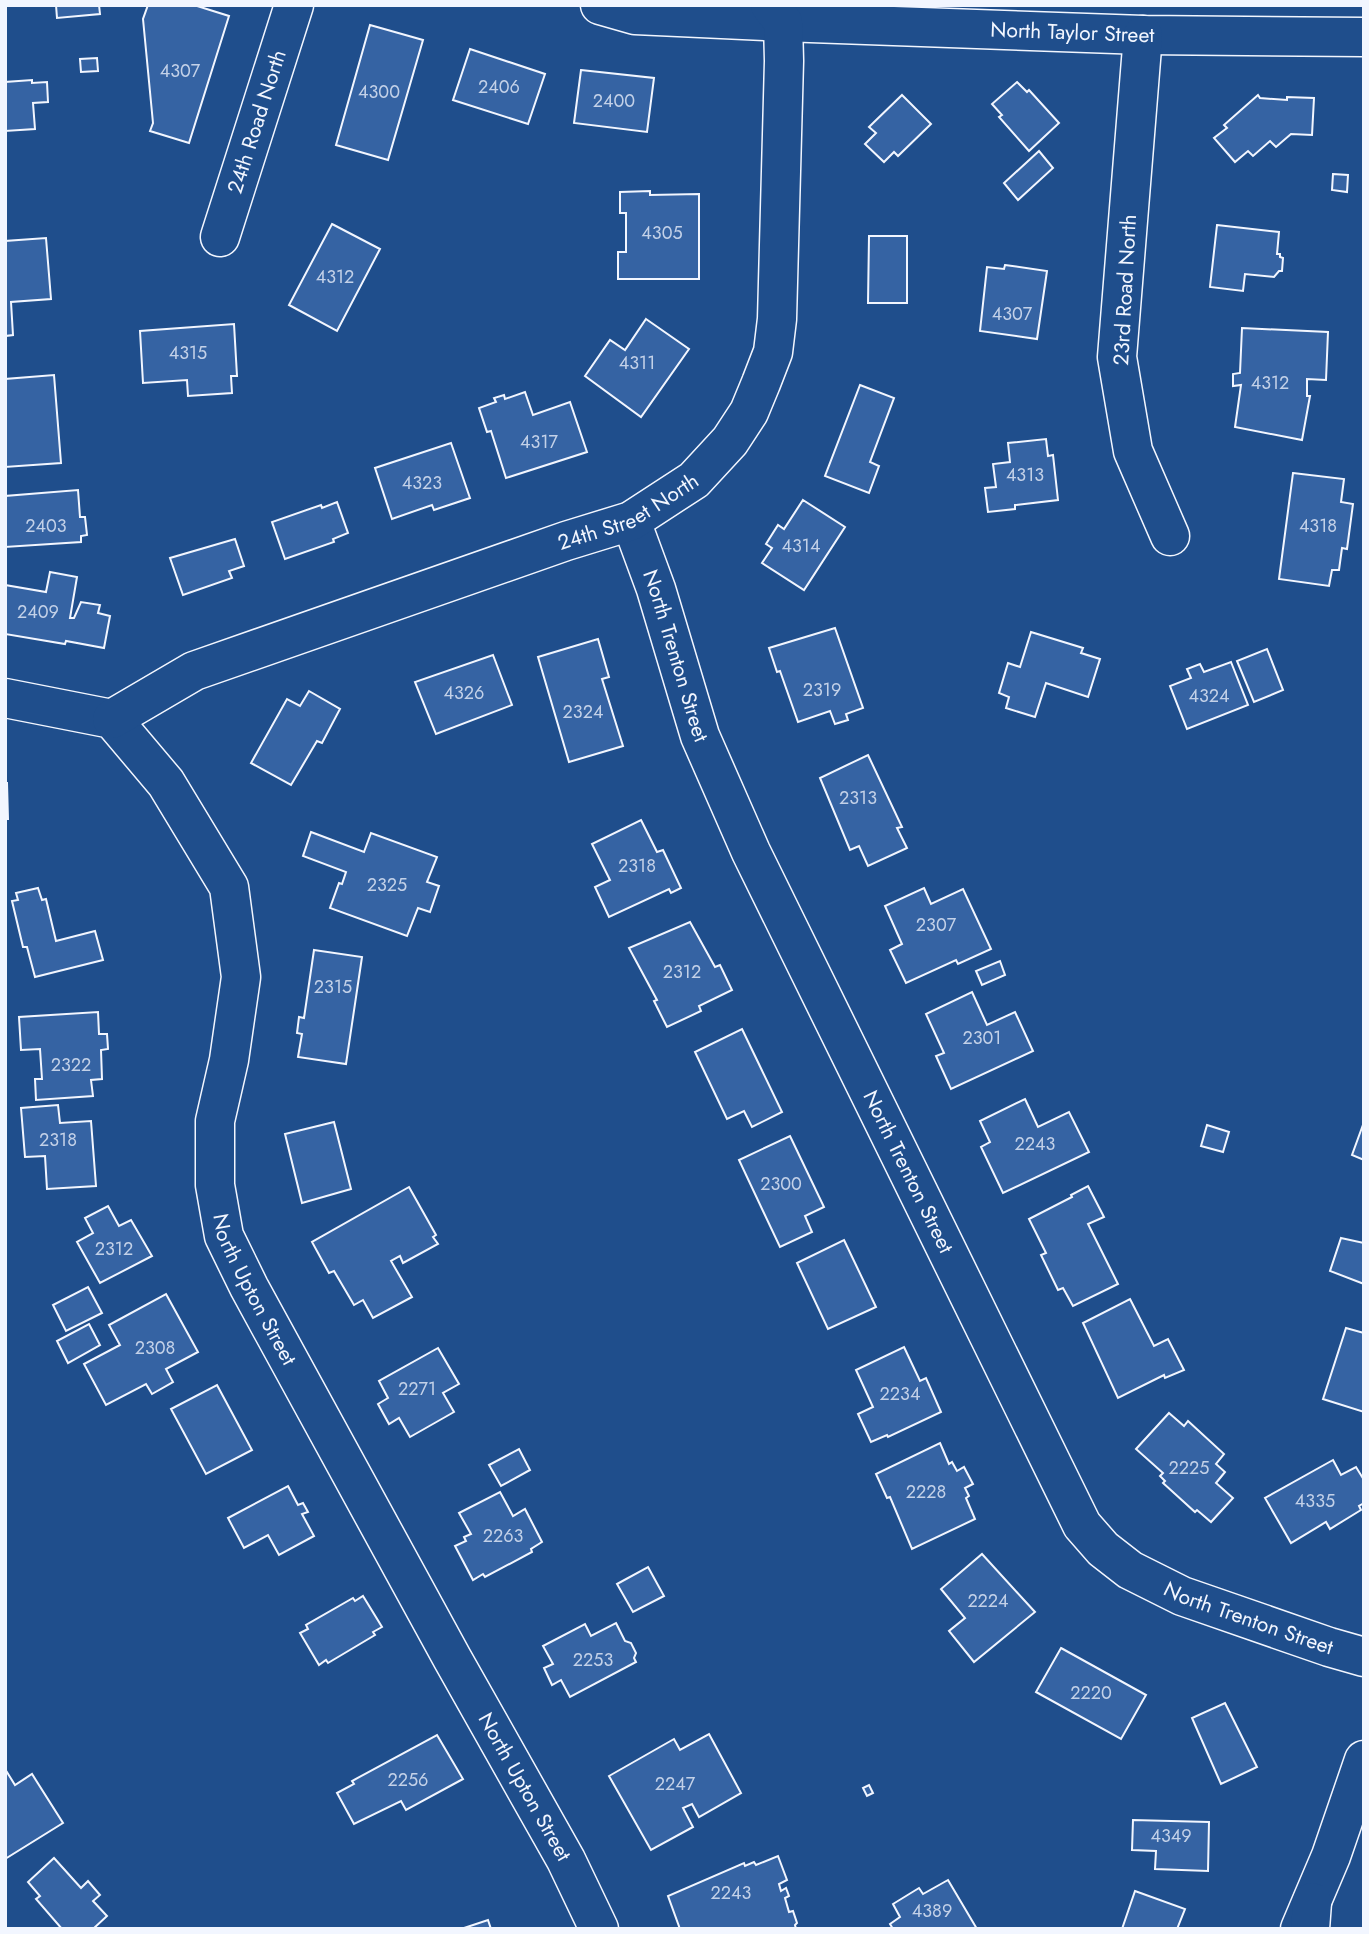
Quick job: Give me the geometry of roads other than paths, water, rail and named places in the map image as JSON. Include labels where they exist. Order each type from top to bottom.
[{"type":"street","name":"24th Road North","points":[[220,237],[294,5]]},
{"type":"street","name":"North Taylor Street","points":[[600,5],[635,15],[777,14],[1143,35],[1364,37]]},
{"type":"street","name":"24th Street North","points":[[112,719],[194,671],[566,541],[631,521],[694,480],[730,441],[749,412],[773,352],[777,318],[782,188],[777,14]]},
{"type":"street","name":"23rd Road North","points":[[1143,35],[1117,357],[1133,451],[1170,536]]},
{"type":"street","name":"North Trenton Street","points":[[631,521],[656,589],[700,736],[719,782],[934,1227],[1082,1525],[1103,1549],[1130,1570],[1182,1596],[1364,1657]]},
{"type":"street","points":[[5,698],[112,719]]},
{"type":"street","name":"North Upton Street","points":[[112,719],[166,783],[229,887],[240,977],[229,1060],[215,1121],[215,1185],[224,1237],[452,1658],[566,1860],[599,1929]]},
{"type":"street","points":[[1307,1920],[1364,1760]]}]
